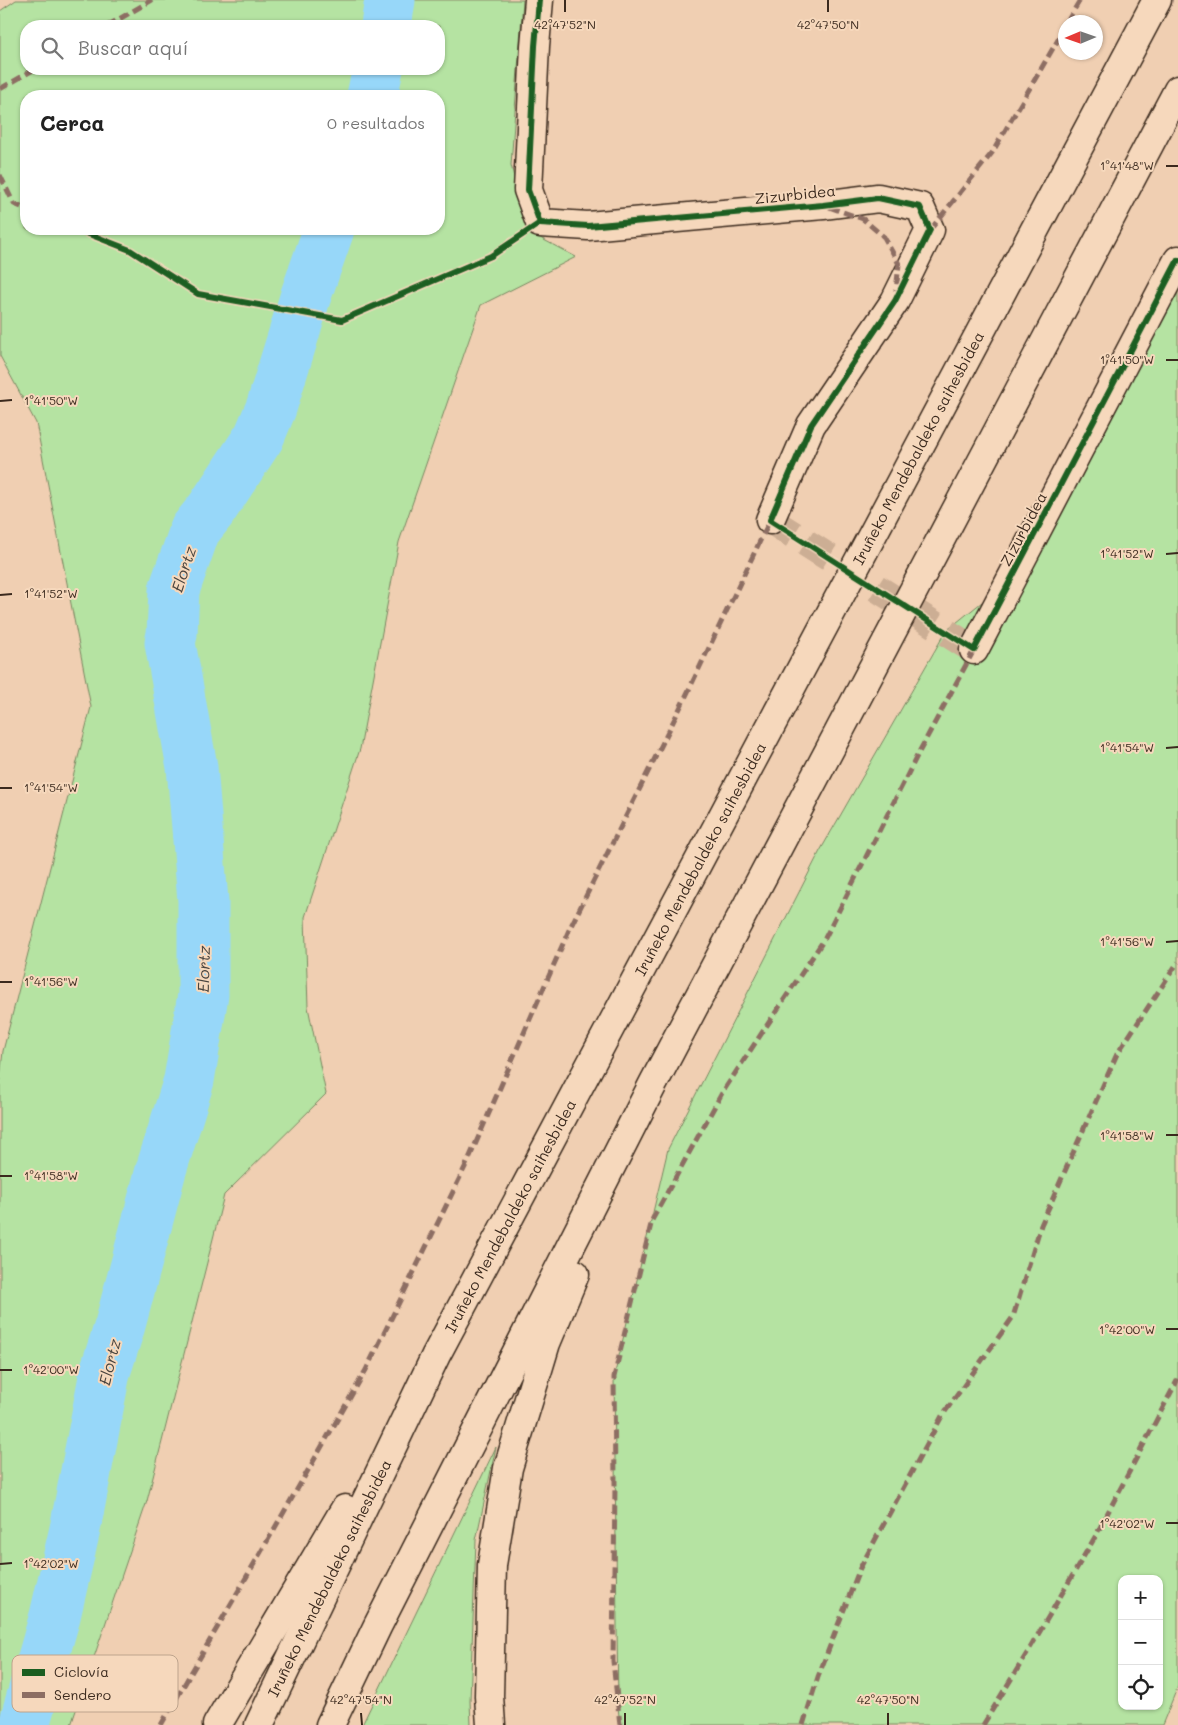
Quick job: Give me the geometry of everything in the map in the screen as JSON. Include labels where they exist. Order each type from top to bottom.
[{"type":"main road","name":"Zizurbidea","points":[[539,0],[528,190],[540,223],[588,226],[823,205],[878,198],[920,206],[930,230],[899,292],[811,425],[770,520]]},
{"type":"main road","name":"Iruñeko Mendebaldeko saihesbidea","points":[[259,1725],[436,1355],[1157,0]]},
{"type":"main road","points":[[330,1725],[377,1627],[653,1084],[1178,90]]},
{"type":"main road","name":"Zizurbidea","points":[[974,650],[1178,260]]},
{"type":"main road","points":[[491,1725],[489,1696],[492,1565],[508,1468],[546,1343],[653,1084]]},
{"type":"main road","points":[[216,1725],[436,1355]]},
{"type":"green space","points":[[16,0],[523,0],[511,165],[527,231],[576,257],[481,305],[399,542],[360,749],[305,917],[308,1007],[326,1094],[224,1195],[147,1501],[95,1655],[12,1655],[12,1712],[75,1712],[71,1725],[0,1725],[0,1079],[3,1051],[91,707],[36,423],[0,356],[0,11]]},
{"type":"green space","points":[[1178,287],[1178,1686],[1162,1725],[620,1725],[618,1707],[614,1377],[668,1149],[820,851],[946,631],[1028,565]]},
{"type":"green space","points":[[496,1447],[476,1540],[470,1701],[471,1725],[362,1725]]},
{"type":"waterway","name":"Elortz","points":[[387,20],[390,0]]},
{"type":"waterway","name":"Elortz","points":[[373,90],[377,75]]},
{"type":"waterway","name":"Elortz","points":[[44,1655],[75,1529],[105,1372],[120,1325],[161,1170],[189,1080],[203,995],[203,901],[192,767],[170,643],[174,590],[195,530],[211,510],[259,437],[271,408],[327,235]]},
{"type":"waterway","name":"Elortz","points":[[24,1725],[28,1712]]},
{"type":"tunnel","points":[[770,520],[974,650]]},
{"type":"marked path","points":[[117,20],[152,0]]},
{"type":"marked path","points":[[1071,15],[1080,0]]},
{"type":"marked path","points":[[930,230],[992,153],[1058,40]]},
{"type":"marked path","points":[[0,89],[24,75]]},
{"type":"marked path","points":[[0,175],[14,204],[20,206]]},
{"type":"marked path","points":[[829,207],[863,219],[884,237],[899,264],[896,291]]},
{"type":"marked path","points":[[178,1696],[366,1370],[468,1161],[569,930],[685,698],[770,520]]},
{"type":"marked path","points":[[620,1725],[613,1661],[614,1377],[652,1220],[722,1093],[825,938],[918,754],[974,650]]},
{"type":"marked path","points":[[803,1725],[818,1677],[860,1568],[942,1416],[1013,1317],[1041,1225],[1117,1054],[1178,962]]},
{"type":"marked path","points":[[983,1725],[1095,1537],[1178,1379]]},
{"type":"marked path","points":[[161,1725],[169,1712]]},
{"type":"cycle path","points":[[539,0],[528,190],[540,223]]},
{"type":"cycle path","points":[[540,223],[588,226],[823,205],[878,198],[920,207],[930,230],[895,301],[811,425],[770,520],[974,650],[1178,260]]},
{"type":"cycle path","points":[[91,235],[130,250],[198,294],[342,320],[491,256],[540,223]]}]
